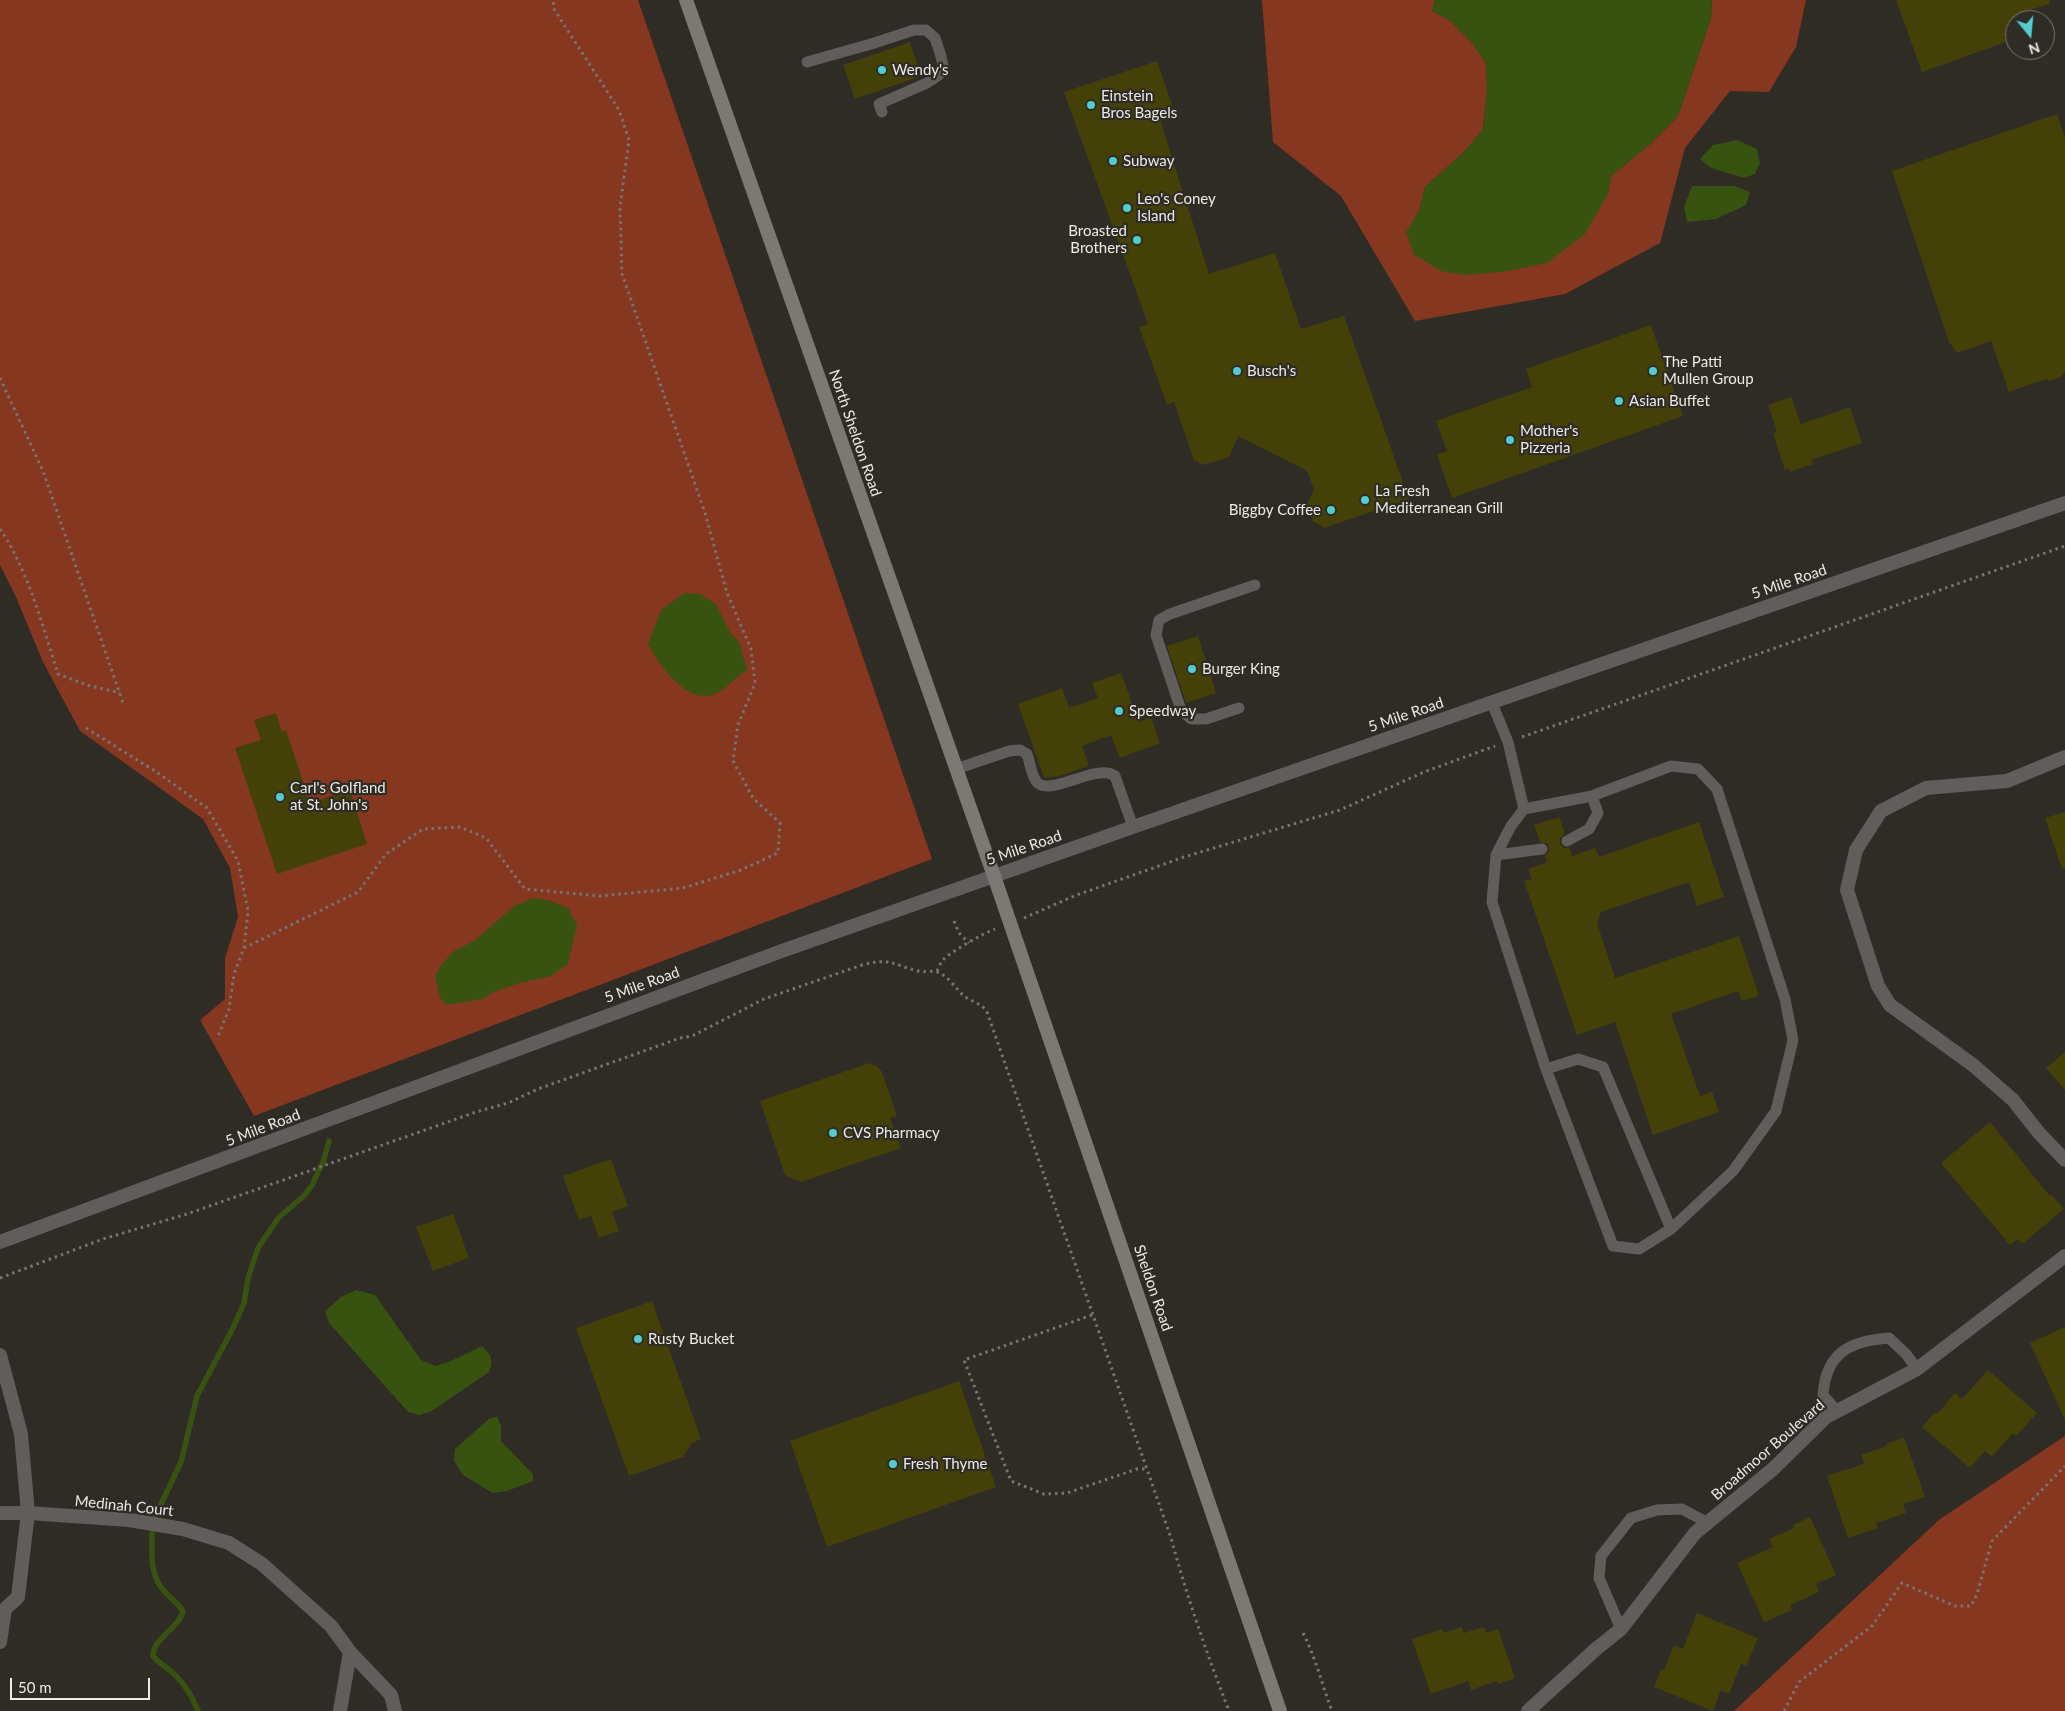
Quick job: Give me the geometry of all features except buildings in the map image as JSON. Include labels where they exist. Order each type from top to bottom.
[{"type":"main road","name":"North Sheldon Road","points":[[686,0],[994,876]]},
{"type":"main road","name":"Sheldon Road","points":[[994,876],[1280,1711]]},
{"type":"street","name":"5 Mile Road","points":[[0,1242],[242,1154],[574,1027],[994,876],[2065,503]]},
{"type":"street","points":[[2065,757],[2007,781],[1926,788],[1881,811],[1856,850],[1847,890],[1878,986],[1890,1005],[1973,1064],[2013,1100],[2039,1133],[2065,1160]]},
{"type":"street","name":"Broadmoor Boulevard","points":[[1528,1711],[1596,1649],[1621,1629],[1695,1533],[1773,1469],[1826,1417],[1916,1369],[2065,1256]]},
{"type":"street","points":[[0,1355],[21,1434],[28,1513],[18,1597],[3,1604],[0,1642]]},
{"type":"street","name":"Medinah Court","points":[[0,1513],[28,1513],[130,1520],[183,1529],[230,1543],[262,1564],[331,1626],[350,1652],[391,1695],[395,1711]]},
{"type":"street","points":[[340,1711],[350,1652]]},
{"type":"lane","points":[[807,62],[914,30],[926,30],[935,38],[940,53],[943,65],[939,75],[928,83],[879,104],[882,112]]},
{"type":"lane","points":[[1239,708],[1206,719],[1192,719],[1181,710],[1156,634],[1159,620],[1170,614],[1254,585]]},
{"type":"lane","points":[[1492,702],[1508,742],[1524,809]]},
{"type":"lane","points":[[956,769],[1009,751],[1020,750],[1027,754],[1036,781],[1042,785],[1056,785],[1094,774],[1109,772],[1115,776],[1133,827]]},
{"type":"lane","points":[[1671,766],[1698,769],[1717,789],[1785,999],[1792,1040],[1776,1111],[1732,1171],[1670,1229],[1639,1249],[1613,1246],[1546,1069],[1492,902],[1496,855],[1511,826],[1524,809],[1592,796],[1671,766]]},
{"type":"lane","points":[[1567,841],[1589,829],[1598,813],[1592,796]]},
{"type":"lane","points":[[1496,855],[1542,849]]},
{"type":"lane","points":[[1546,1069],[1578,1059],[1603,1067],[1670,1229]]},
{"type":"lane","points":[[1837,1411],[1823,1395],[1824,1379],[1832,1362],[1848,1346],[1870,1339],[1889,1338],[1906,1354],[1916,1369]]},
{"type":"lane","points":[[1621,1629],[1599,1578],[1601,1556],[1630,1518],[1657,1510],[1682,1509],[1708,1523]]},
{"type":"path","points":[[244,948],[358,892],[386,854],[423,829],[460,827],[486,838],[525,889],[600,896],[683,888],[741,870],[778,853],[780,823],[753,798],[733,761],[738,725],[755,684],[751,649],[727,593],[705,513],[622,274],[620,206],[629,140],[619,110],[554,9],[553,0]]},
{"type":"path","points":[[0,378],[43,471],[123,703]]},
{"type":"path","points":[[0,529],[10,543],[36,606],[58,674],[87,685],[120,693]]},
{"type":"path","points":[[1036,913],[1074,896],[1184,857],[1340,810],[1424,772],[2065,546]]},
{"type":"path","points":[[86,728],[207,808],[238,861],[248,911],[244,948],[234,974],[229,1009],[217,1039]]},
{"type":"path","points":[[954,921],[959,933],[969,944]]},
{"type":"path","points":[[937,971],[943,959],[969,944],[977,936]]},
{"type":"path","points":[[0,1278],[103,1239],[187,1214],[476,1112],[508,1103],[538,1088],[680,1038],[692,1036],[764,999],[862,965],[875,962],[894,962],[920,972],[937,971],[945,976],[964,996],[984,1006],[988,1012],[1092,1316],[1171,1538],[1211,1664],[1230,1711]]},
{"type":"path","points":[[1092,1316],[964,1360],[1011,1480],[1044,1494],[1067,1493],[1137,1469],[1146,1469]]},
{"type":"path","points":[[1784,1711],[1799,1682],[1872,1626],[1902,1583],[1956,1606],[1971,1606],[1977,1594],[1992,1542],[2065,1466]]},
{"type":"path","points":[[1303,1633],[1314,1653],[1320,1679],[1332,1711]]},
{"type":"shaded area","points":[[0,0],[638,0],[932,859],[254,1116],[200,1020],[225,999],[225,958],[238,917],[230,868],[203,819],[80,731],[43,662],[16,597],[0,565]]},
{"type":"shaded area","points":[[1262,0],[1435,0],[1432,11],[1451,21],[1472,43],[1486,63],[1487,91],[1483,129],[1466,150],[1425,187],[1419,211],[1407,232],[1608,194],[1611,176],[1649,145],[1678,116],[1711,18],[1712,0],[1806,0],[1796,47],[1769,92],[1730,91],[1685,148],[1660,243],[1565,294],[1415,321],[1341,196],[1273,142]]},
{"type":"shaded area","points":[[1435,0],[1712,0],[1711,18],[1678,116],[1649,145],[1611,176],[1608,194],[1585,234],[1547,263],[1503,272],[1464,275],[1441,271],[1414,255],[1406,232],[1419,211],[1425,187],[1466,150],[1483,129],[1487,91],[1486,63],[1472,43],[1451,21],[1432,11]]},
{"type":"shaded area","points":[[1737,140],[1757,149],[1760,163],[1755,174],[1744,178],[1711,168],[1700,159],[1713,145]]},
{"type":"shaded area","points":[[1692,186],[1735,186],[1750,192],[1746,205],[1716,219],[1687,222],[1684,207]]},
{"type":"shaded area","points":[[684,593],[700,594],[716,604],[730,632],[739,642],[747,670],[719,692],[708,696],[697,695],[677,683],[660,663],[648,644],[661,610]]},
{"type":"shaded area","points":[[533,898],[551,901],[568,908],[577,925],[568,964],[551,976],[493,992],[483,999],[446,1005],[440,998],[435,976],[441,965],[454,951],[474,941],[514,906]]},
{"type":"shaded area","points":[[356,1290],[375,1295],[421,1360],[435,1366],[449,1362],[482,1346],[491,1358],[489,1372],[430,1412],[419,1415],[408,1412],[329,1323],[325,1311],[341,1297]]},
{"type":"shaded area","points":[[497,1417],[501,1426],[501,1441],[533,1474],[533,1481],[507,1491],[493,1493],[463,1475],[454,1461],[455,1449],[490,1418]]},
{"type":"shaded area","points":[[2065,1436],[2065,1711],[1734,1711],[1940,1519]]},
{"type":"waterway","points":[[154,1519],[181,1462],[197,1396],[244,1303],[248,1278],[258,1248],[279,1217],[304,1196],[312,1185],[323,1162],[329,1141]]},
{"type":"waterway","points":[[152,1533],[152,1564],[156,1579],[183,1612],[176,1624],[157,1644],[153,1656],[182,1682],[198,1711]]},
{"type":"place","name":"Wendy's","points":[[882,70]]},
{"type":"place","name":"Einstein Bros Bagels","points":[[1091,105]]},
{"type":"place","name":"Subway","points":[[1113,161]]},
{"type":"place","name":"Leo's Coney Island","points":[[1127,208]]},
{"type":"place","name":"Broasted Brothers","points":[[1137,240]]},
{"type":"place","name":"Busch's","points":[[1237,371]]},
{"type":"place","name":"The Patti Mullen Group","points":[[1653,371]]},
{"type":"place","name":"Asian Buffet","points":[[1619,401]]},
{"type":"place","name":"Mother's Pizzeria","points":[[1510,440]]},
{"type":"place","name":"La Fresh Mediterranean Grill","points":[[1365,500]]},
{"type":"place","name":"Biggby Coffee","points":[[1331,510]]},
{"type":"place","name":"Burger King","points":[[1192,669]]},
{"type":"place","name":"Speedway","points":[[1119,711]]},
{"type":"place","name":"Carl's Golfland at St. John's","points":[[280,797]]},
{"type":"place","name":"CVS Pharmacy","points":[[833,1133]]},
{"type":"place","name":"Rusty Bucket","points":[[638,1339]]},
{"type":"place","name":"Fresh Thyme","points":[[893,1464]]}]
